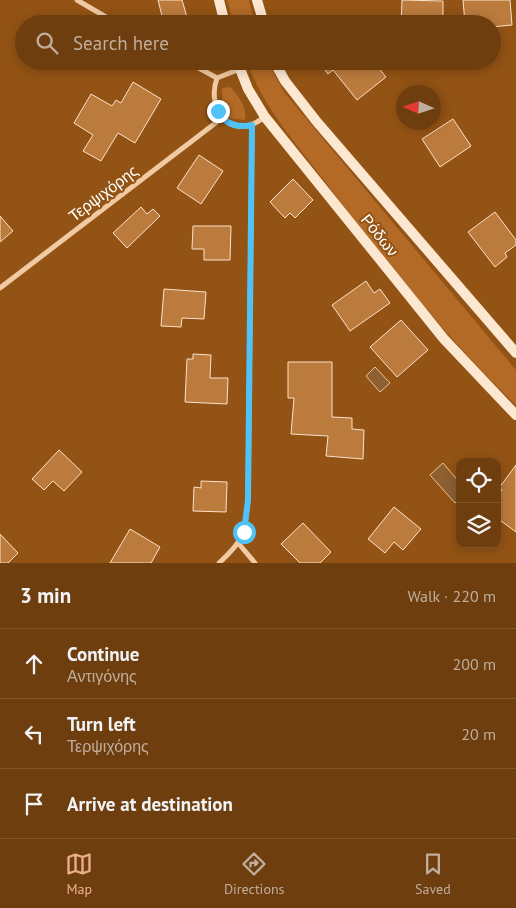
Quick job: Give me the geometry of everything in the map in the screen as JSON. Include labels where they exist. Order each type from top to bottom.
[{"type":"street","points":[[77,0],[103,15]]},
{"type":"street","points":[[219,0],[223,15]]},
{"type":"street","points":[[257,0],[261,15]]},
{"type":"street","points":[[202,70],[217,78]]},
{"type":"street","points":[[231,70],[217,78],[214,88],[215,104],[222,118],[235,126],[252,125],[265,117]]},
{"type":"street","name":"Ρόδων","points":[[241,70],[256,105],[265,117],[444,339],[516,415]]},
{"type":"street","name":"Ρόδων","points":[[279,70],[285,81],[317,122],[516,353]]},
{"type":"street","name":"Τερψιχόρης","points":[[0,288],[222,118]]},
{"type":"street","points":[[218,563],[239,544],[244,532],[248,500],[252,125]]},
{"type":"street","points":[[239,544],[255,563]]},
{"type":"shaded area","points":[[227,0],[249,0],[253,15],[231,15]]},
{"type":"shaded area","points":[[250,70],[272,70],[284,92],[516,370],[516,405],[464,352],[368,238],[280,123]]},
{"type":"shaded area","points":[[230,87],[242,102],[245,120],[229,118],[223,108],[222,88]]},
{"type":"shaded area","points":[[375,367],[390,383],[380,392],[366,376]]},
{"type":"shaded area","points":[[443,463],[456,478],[455,503],[430,475]]},
{"type":"building","points":[[158,0],[182,0],[186,15],[162,15]]},
{"type":"building","points":[[402,0],[443,1],[443,15],[401,15]]},
{"type":"building","points":[[463,0],[510,0],[512,25],[501,26],[501,15],[464,15]]},
{"type":"building","points":[[325,70],[333,70],[328,74]]},
{"type":"building","points":[[333,70],[380,70],[386,77],[357,100]]},
{"type":"building","points":[[133,82],[161,99],[135,143],[118,133],[101,161],[83,151],[93,135],[74,123],[91,94],[112,106],[116,100],[121,103]]},
{"type":"building","points":[[453,119],[471,146],[440,167],[422,139],[436,130],[441,130],[441,127]]},
{"type":"building","points":[[199,155],[223,171],[201,204],[177,188]]},
{"type":"building","points":[[293,179],[313,200],[295,218],[290,213],[285,218],[270,202]]},
{"type":"building","points":[[141,207],[147,214],[153,209],[160,216],[127,248],[113,233]]},
{"type":"building","points":[[495,212],[516,240],[516,245],[505,253],[507,257],[495,267],[468,232]]},
{"type":"building","points":[[0,216],[13,231],[0,242]]},
{"type":"building","points":[[193,226],[231,226],[230,260],[204,260],[204,249],[192,249]]},
{"type":"building","points":[[366,281],[374,293],[380,289],[390,303],[350,331],[332,305]]},
{"type":"building","points":[[164,289],[206,292],[204,319],[182,318],[181,327],[161,326]]},
{"type":"building","points":[[401,320],[428,350],[397,377],[370,347]]},
{"type":"building","points":[[193,354],[211,355],[210,378],[228,378],[227,404],[185,402],[187,359],[193,359]]},
{"type":"building","points":[[288,362],[332,362],[332,417],[352,418],[352,429],[364,430],[363,459],[326,456],[328,436],[291,434],[294,398],[288,398]]},
{"type":"building","points":[[59,450],[82,472],[64,491],[53,481],[44,490],[32,479]]},
{"type":"building","points":[[516,465],[516,532],[501,521],[501,485]]},
{"type":"building","points":[[201,481],[227,482],[226,512],[193,511],[194,487],[201,488]]},
{"type":"building","points":[[394,507],[421,529],[403,550],[394,542],[385,553],[368,539]]},
{"type":"building","points":[[303,523],[331,552],[320,563],[300,563],[281,544]]},
{"type":"building","points":[[130,529],[160,547],[151,563],[110,563]]},
{"type":"building","points":[[0,534],[18,553],[8,563],[0,563]]},
{"type":"route","points":[[218,111],[222,118],[235,126],[244,127],[252,125],[248,500],[244,532]]}]
